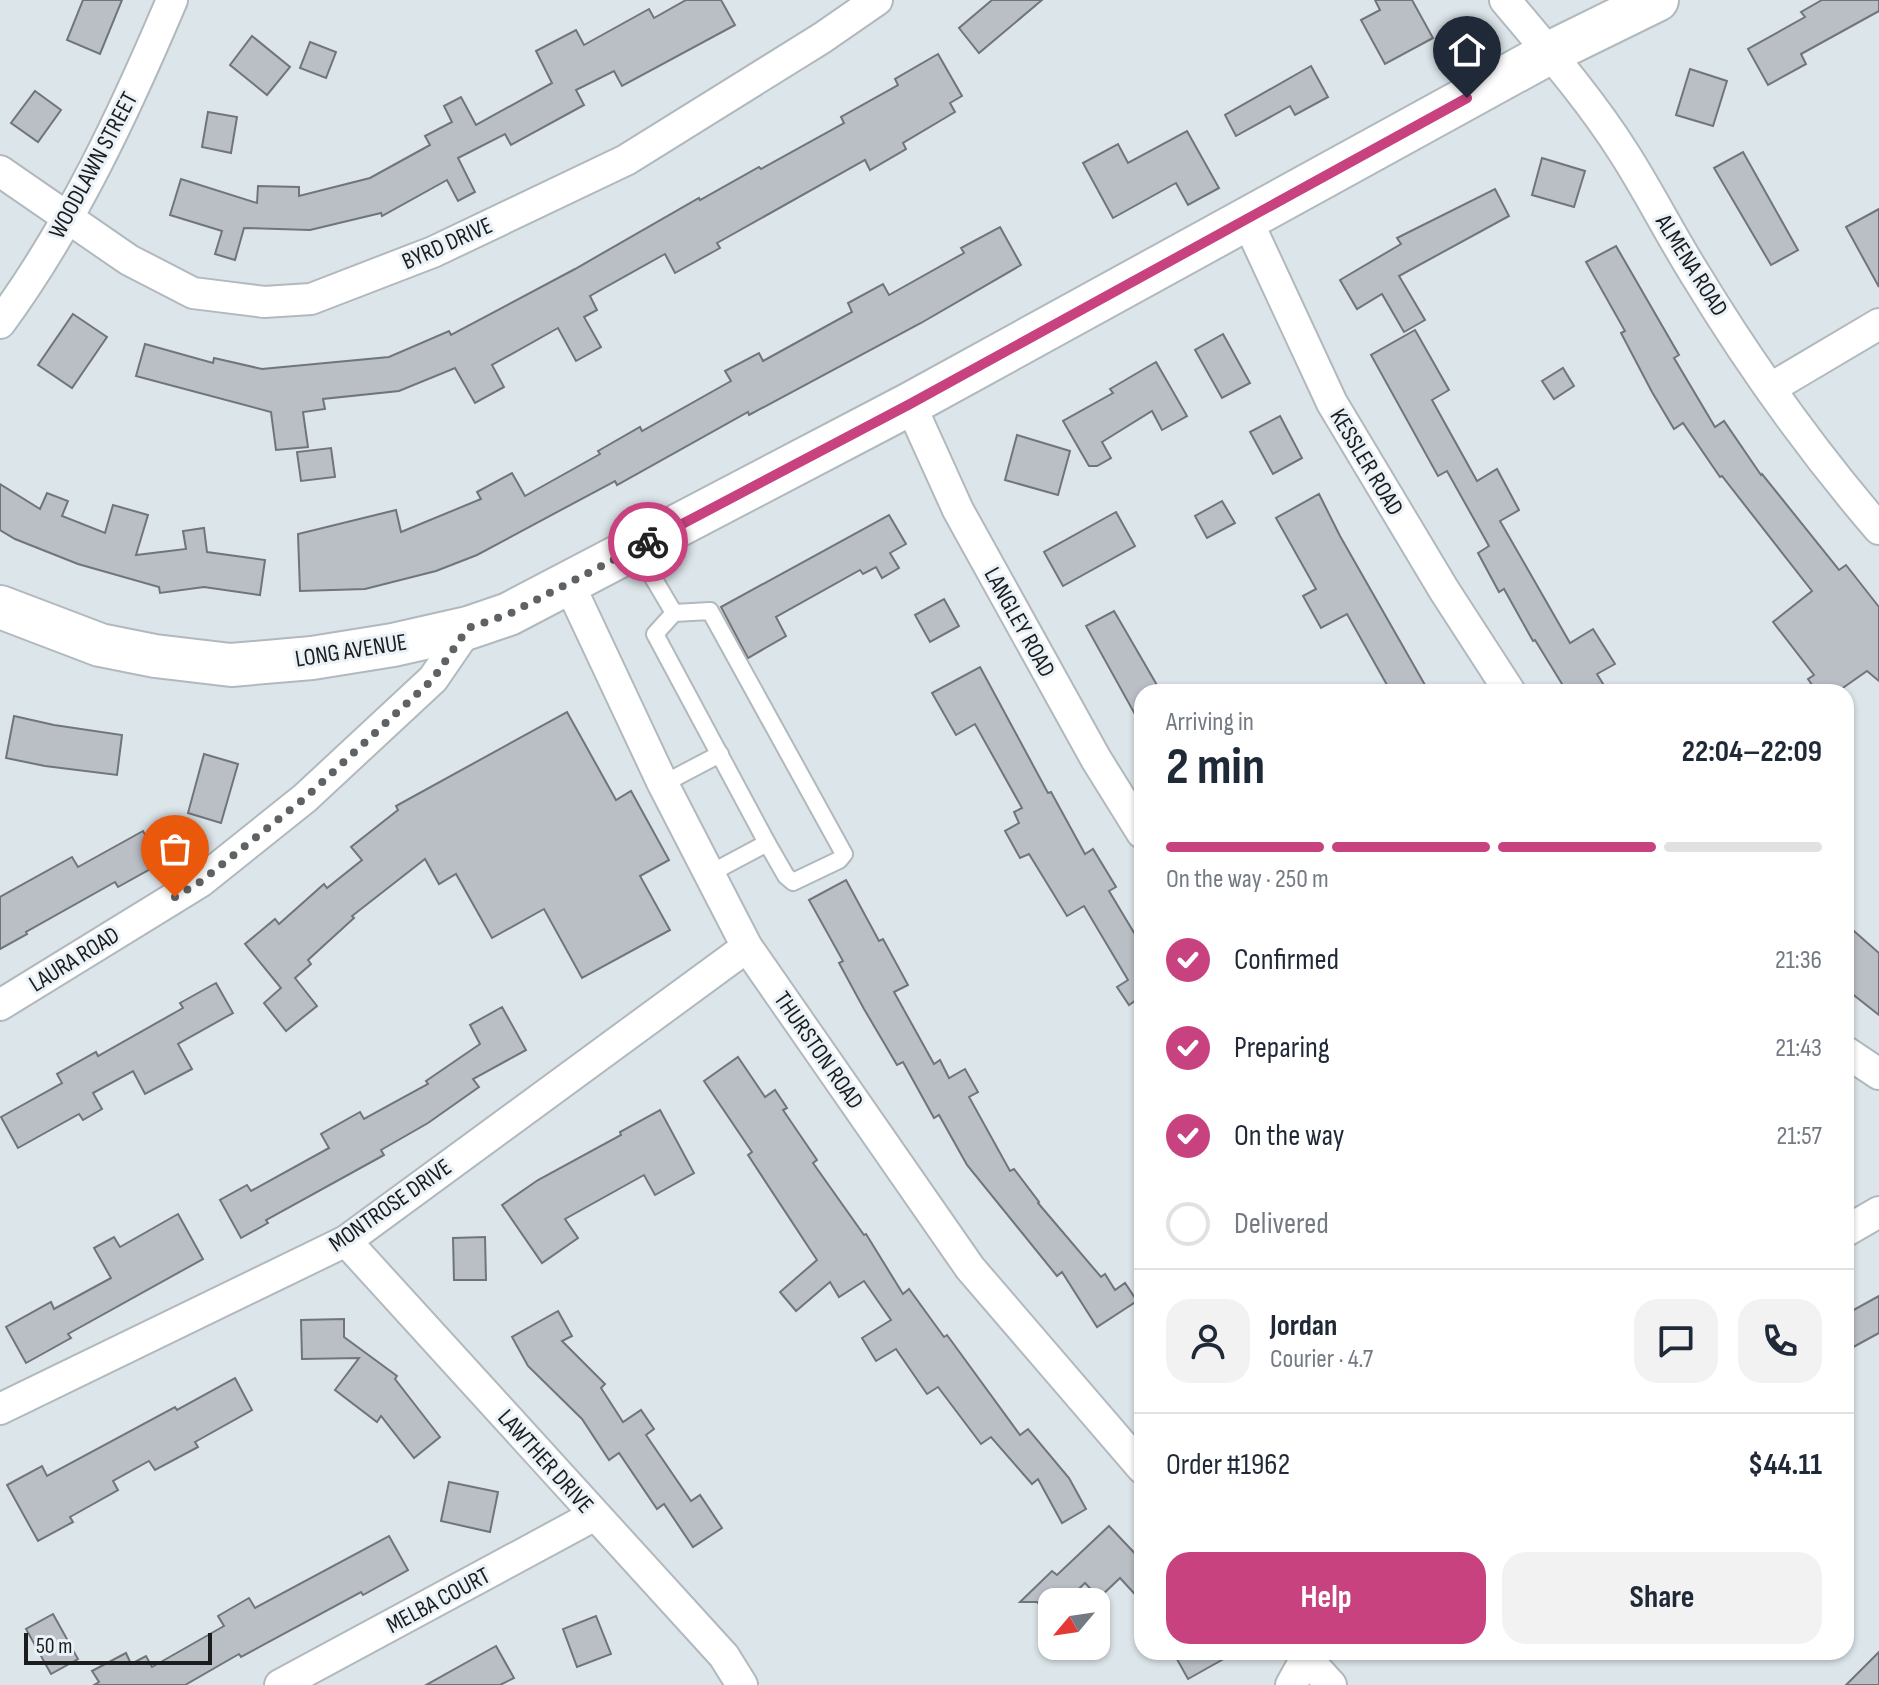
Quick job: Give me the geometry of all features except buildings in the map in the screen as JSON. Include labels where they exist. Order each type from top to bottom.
[{"type":"street","name":"WOODLAWN STREET","points":[[0,323],[38,270],[67,217],[137,82],[172,0]]},
{"type":"street","name":"BYRD DRIVE","points":[[0,171],[129,260],[193,293],[264,302],[311,299],[433,252],[626,160],[822,38],[877,0]]},
{"type":"street","name":"ALMENA ROAD","points":[[1505,0],[1623,151],[1695,275],[1771,388],[1831,473],[1879,529]]},
{"type":"street","name":"LONG AVENUE","points":[[0,607],[100,645],[155,656],[231,665],[312,658],[393,645],[468,628],[509,614],[910,404],[1549,53],[1657,0]]},
{"type":"street","name":"KESSLER ROAD","points":[[1247,220],[1332,403],[1444,590],[1505,684]]},
{"type":"street","points":[[1771,388],[1879,324]]},
{"type":"street","name":"LANGLEY ROAD","points":[[910,404],[958,510],[1096,759],[1134,820]]},
{"type":"street","name":"THURSTON ROAD","points":[[569,584],[663,784],[747,947],[970,1268],[1134,1459]]},
{"type":"street","name":"LAURA ROAD","points":[[0,1005],[200,882],[305,798],[433,679],[468,628]]},
{"type":"street","name":"MONTROSE DRIVE","points":[[0,1409],[346,1241],[747,947]]},
{"type":"street","points":[[1854,1057],[1879,1074]]},
{"type":"street","points":[[1854,1226],[1879,1212]]},
{"type":"street","name":"LAWTHER DRIVE","points":[[346,1241],[724,1656],[742,1685]]},
{"type":"street","name":"MELBA COURT","points":[[280,1685],[595,1515]]},
{"type":"street","points":[[1291,1685],[1301,1660]]},
{"type":"street","points":[[1308,1660],[1331,1685]]},
{"type":"lane","points":[[636,549],[674,613]]},
{"type":"lane","points":[[710,611],[844,854],[839,860],[793,882],[786,876],[720,754],[655,634],[674,613],[710,611]]},
{"type":"lane","points":[[663,784],[720,754]]},
{"type":"lane","points":[[709,874],[767,843]]},
{"type":"way so far","points":[[175,897],[200,882],[305,798],[433,679],[468,628],[509,614],[648,542]]},
{"type":"route","points":[[648,542],[910,404],[1467,98]]}]
